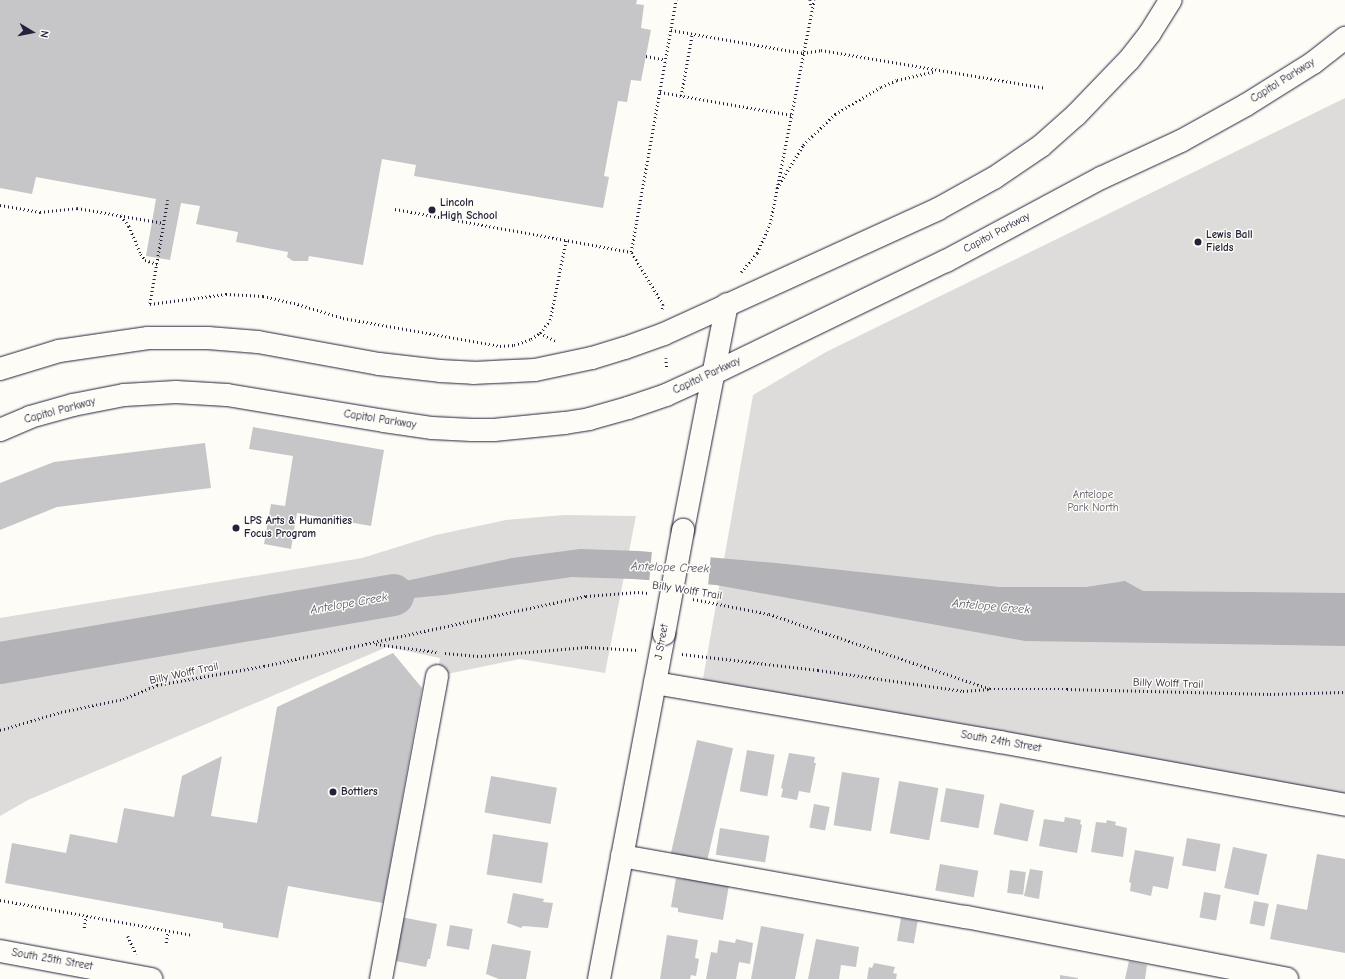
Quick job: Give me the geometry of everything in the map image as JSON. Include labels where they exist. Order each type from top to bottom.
[{"type":"main road","points":[[0,369],[59,351],[118,341],[148,338],[208,338],[258,342],[379,364],[440,371],[480,372],[520,371],[566,364],[625,348],[664,334],[938,209],[994,178],[1041,146],[1076,115],[1129,60],[1158,21],[1171,0]]},
{"type":"main road","name":"Capitol Parkway","points":[[0,430],[30,417],[73,405],[124,395],[176,392],[227,395],[432,428],[494,430],[533,427],[589,419],[666,395],[946,261],[1101,178],[1181,141],[1280,84],[1313,63],[1345,38]]},
{"type":"main road","name":"J Street","points":[[600,979],[683,530],[727,304]]},
{"type":"main road","points":[[381,979],[437,676]]},
{"type":"main road","name":"South 24th Street","points":[[655,682],[992,740],[1345,805]]},
{"type":"main road","points":[[622,856],[989,921],[1287,979]]},
{"type":"main road","name":"South 25th Street","points":[[0,950],[152,979]]},
{"type":"path","points":[[662,311],[663,305],[631,252],[676,0]]},
{"type":"path","points":[[810,0],[812,10]]},
{"type":"path","points":[[739,275],[752,261],[762,246],[770,224],[814,0]]},
{"type":"path","points":[[671,30],[803,53],[821,50],[1045,88]]},
{"type":"path","points":[[681,96],[692,34]]},
{"type":"path","points":[[646,56],[666,60]]},
{"type":"path","points":[[776,190],[803,145],[835,114],[866,95],[897,80],[938,70]]},
{"type":"path","points":[[660,92],[792,115]]},
{"type":"path","points":[[168,200],[150,304],[226,294],[263,296],[294,303],[343,318],[507,346],[523,342],[540,333],[550,320],[554,309],[566,240]]},
{"type":"path","points":[[0,205],[40,212],[77,208],[164,223]]},
{"type":"path","points":[[395,209],[631,252]]},
{"type":"path","points":[[120,215],[129,226],[145,260],[157,264]]},
{"type":"path","points":[[666,354],[667,373]]},
{"type":"path","name":"Billy Wolff Trail","points":[[0,730],[61,712],[123,699],[157,685],[264,666],[586,596],[638,592],[653,594]]},
{"type":"path","name":"Billy Wolff Trail","points":[[690,599],[713,602],[769,614],[990,689]]},
{"type":"path","name":"Billy Wolff Trail","points":[[373,643],[448,654],[481,656],[587,647],[638,650]]},
{"type":"path","name":"Billy Wolff Trail","points":[[688,655],[818,670],[956,691],[1067,688],[1270,694],[1345,692]]},
{"type":"path","points":[[0,900],[192,935]]},
{"type":"path","points":[[84,928],[86,916]]},
{"type":"path","points":[[166,943],[168,931]]},
{"type":"path","points":[[128,936],[139,959]]},
{"type":"green space","name":"Antelope Park North","points":[[1345,98],[1345,805],[701,690],[753,395],[826,352]]},
{"type":"green space","points":[[564,515],[636,516],[605,673],[520,659],[437,676],[440,658],[387,647],[28,800],[0,816],[0,618],[362,558],[436,535],[506,520]]},
{"type":"water","points":[[580,549],[639,551],[776,563],[999,587],[1086,587],[1125,581],[1143,591],[1345,593],[1345,646],[1025,641],[716,585],[633,579],[572,577],[445,595],[336,605],[401,582],[512,558]]},
{"type":"pier","points":[[652,550],[711,555],[708,588],[649,583]]},
{"type":"building","name":"Lincoln High School","points":[[0,0],[637,0],[636,4],[644,5],[641,28],[651,30],[641,81],[631,80],[627,102],[618,101],[604,176],[609,177],[603,208],[414,176],[416,165],[382,159],[363,265],[309,256],[308,261],[293,261],[287,257],[288,252],[236,242],[238,232],[196,224],[200,206],[181,203],[170,260],[146,256],[156,199],[36,177],[32,194],[0,188]]},
{"type":"building","points":[[253,427],[384,450],[371,526],[297,513],[291,549],[264,544],[271,504],[285,506],[293,456],[249,449]]},
{"type":"building","points":[[205,443],[211,488],[57,507],[0,530],[0,483],[54,462]]},
{"type":"building","name":"Bottlers","points":[[393,653],[422,688],[383,903],[288,886],[278,938],[223,928],[223,923],[5,883],[12,843],[66,853],[70,834],[117,843],[124,808],[174,817],[182,776],[222,756],[211,816],[257,823],[277,707]]},
{"type":"building","points":[[697,740],[733,748],[706,864],[670,856]]},
{"type":"building","points":[[747,750],[775,755],[767,796],[740,791]]},
{"type":"building","points":[[789,753],[815,757],[814,763],[816,763],[810,793],[799,791],[797,800],[781,797],[783,789],[781,788]]},
{"type":"building","points":[[842,772],[880,778],[871,831],[834,825]]},
{"type":"building","points":[[491,776],[557,788],[551,824],[485,812]]},
{"type":"building","points":[[899,781],[938,788],[929,840],[890,833]]},
{"type":"building","points":[[946,788],[984,795],[979,828],[940,821]]},
{"type":"building","points":[[1000,803],[1034,810],[1028,842],[993,834]]},
{"type":"building","points":[[814,804],[830,807],[825,831],[809,828]]},
{"type":"building","points":[[1065,817],[1081,820],[1080,824],[1082,825],[1077,853],[1039,846],[1044,819],[1064,822]]},
{"type":"building","points":[[1107,820],[1116,822],[1115,825],[1127,828],[1123,857],[1091,852],[1096,822],[1106,823]]},
{"type":"building","points":[[720,828],[769,836],[765,862],[716,855]]},
{"type":"building","points":[[493,834],[548,843],[542,883],[487,874]]},
{"type":"building","points":[[1187,838],[1220,844],[1216,871],[1182,866]]},
{"type":"building","points":[[1233,847],[1267,854],[1259,895],[1224,888]]},
{"type":"building","points":[[1135,850],[1174,857],[1168,889],[1153,886],[1151,896],[1130,891],[1131,883],[1129,882]]},
{"type":"building","points":[[1317,854],[1345,859],[1345,953],[1270,939],[1277,904],[1307,910]]},
{"type":"building","points":[[940,864],[978,871],[974,897],[935,891]]},
{"type":"building","points":[[1030,869],[1043,871],[1039,899],[1024,896]]},
{"type":"building","points":[[1010,870],[1026,872],[1023,895],[1007,893]]},
{"type":"building","points":[[684,876],[729,885],[723,920],[678,912],[678,908],[671,907],[676,878],[683,879]]},
{"type":"building","points":[[1204,892],[1221,895],[1216,921],[1199,918]]},
{"type":"building","points":[[513,893],[544,899],[543,902],[553,903],[548,928],[523,926],[521,928],[507,923]]},
{"type":"building","points":[[1254,901],[1269,904],[1264,926],[1250,924]]},
{"type":"building","points":[[401,917],[437,924],[430,959],[428,959],[426,967],[396,961],[398,952],[395,951]]},
{"type":"building","points":[[901,918],[918,921],[914,944],[897,941]]},
{"type":"building","points":[[450,925],[473,929],[469,950],[446,946]]},
{"type":"building","points":[[761,926],[804,934],[795,979],[751,979]]},
{"type":"building","points":[[667,935],[698,940],[695,958],[699,959],[696,976],[691,975],[690,979],[660,979]]},
{"type":"building","points":[[736,939],[753,943],[750,964],[739,962],[736,979],[706,979],[711,952],[717,953],[719,940],[735,943]]},
{"type":"building","points":[[816,939],[859,947],[856,967],[841,965],[839,979],[808,979]]},
{"type":"building","points":[[492,944],[531,951],[526,979],[499,979],[486,974]]},
{"type":"building","points":[[1129,961],[1147,965],[1145,979],[1125,979]]},
{"type":"building","points":[[874,963],[895,967],[893,973],[897,974],[896,979],[867,979],[869,967],[872,968]]},
{"type":"building","points":[[1060,975],[1078,978],[1078,979],[1060,979]]},
{"type":"waterway","name":"Antelope Creek","points":[[0,663],[393,595]]},
{"type":"place","name":"Lincoln High School","points":[[432,210]]},
{"type":"place","name":"Lewis Ball Fields","points":[[1198,242]]},
{"type":"place","name":"LPS Arts & Humanities Focus Program","points":[[236,528]]},
{"type":"place","name":"Bottlers","points":[[333,792]]}]
